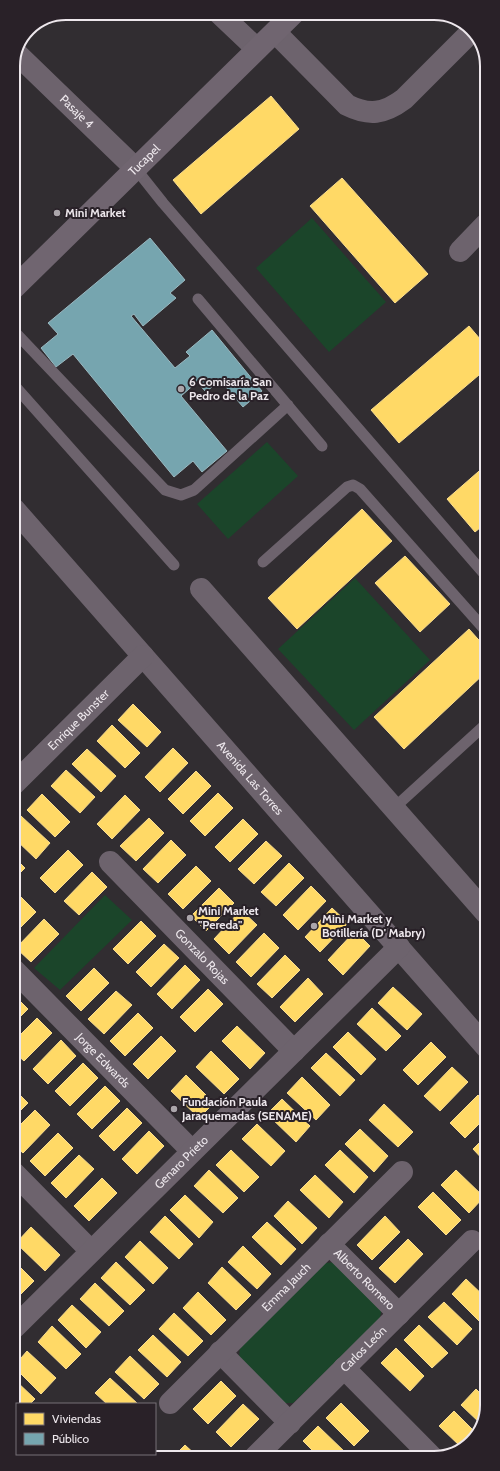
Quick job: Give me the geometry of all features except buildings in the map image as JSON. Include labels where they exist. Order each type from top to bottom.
[{"type":"main road","name":"Tucapel","points":[[20,282],[287,20]]},
{"type":"street","points":[[226,20],[257,49]]},
{"type":"street","points":[[275,32],[347,105],[357,110],[370,112],[382,111],[394,107],[404,99],[468,35]]},
{"type":"street","name":"Pasaje 4","points":[[21,58],[136,169]]},
{"type":"street","points":[[460,251],[480,231]]},
{"type":"street","name":"Avenida Las Torres","points":[[20,516],[480,1041]]},
{"type":"street","points":[[201,589],[480,906]]},
{"type":"street","name":"Enrique Bunster","points":[[20,778],[143,656]]},
{"type":"street","name":"Gonzalo Rojas","points":[[110,862],[294,1051]]},
{"type":"street","name":"Genaro Prieto","points":[[20,1322],[399,947]]},
{"type":"street","name":"Jorge Edwards","points":[[20,976],[192,1151]]},
{"type":"street","name":"Emma Jauch","points":[[170,1403],[402,1172]]},
{"type":"street","points":[[20,1179],[91,1251]]},
{"type":"street","name":"Carlos León","points":[[261,1451],[472,1241]]},
{"type":"street","name":"Alberto Romero","points":[[329,1244],[399,1314]]},
{"type":"street","points":[[220,1352],[290,1423]]},
{"type":"street","points":[[344,1368],[425,1451]]},
{"type":"lane","points":[[136,169],[163,203],[480,569]]},
{"type":"lane","points":[[198,299],[322,446]]},
{"type":"lane","points":[[20,337],[165,490],[181,494],[194,490],[288,405]]},
{"type":"lane","points":[[20,391],[174,565]]},
{"type":"lane","points":[[263,562],[347,487],[353,485],[360,489],[480,624]]},
{"type":"lane","points":[[394,808],[480,729]]},
{"type":"green space","points":[[312,218],[386,302],[329,352],[256,268]]},
{"type":"green space","points":[[267,442],[298,476],[228,539],[197,504]]},
{"type":"green space","points":[[355,578],[430,660],[354,730],[278,649]]},
{"type":"green space","points":[[105,895],[132,920],[60,990],[34,968]]},
{"type":"green space","points":[[338,1262],[382,1309],[379,1321],[293,1403],[280,1403],[239,1360],[240,1345],[325,1263]]},
{"type":"place","name":"Mini Market","points":[[57,213]]},
{"type":"place","name":"6 Comisaría San Pedro de la Paz","points":[[181,389]]},
{"type":"place","name":"Mini Market \"Pereda\"","points":[[190,918]]},
{"type":"place","name":"Mini Market y Botillería (D' Mabry)","points":[[314,926]]},
{"type":"place","name":"Fundación Paula Jaraquemadas (SENAME)","points":[[174,1109]]}]
